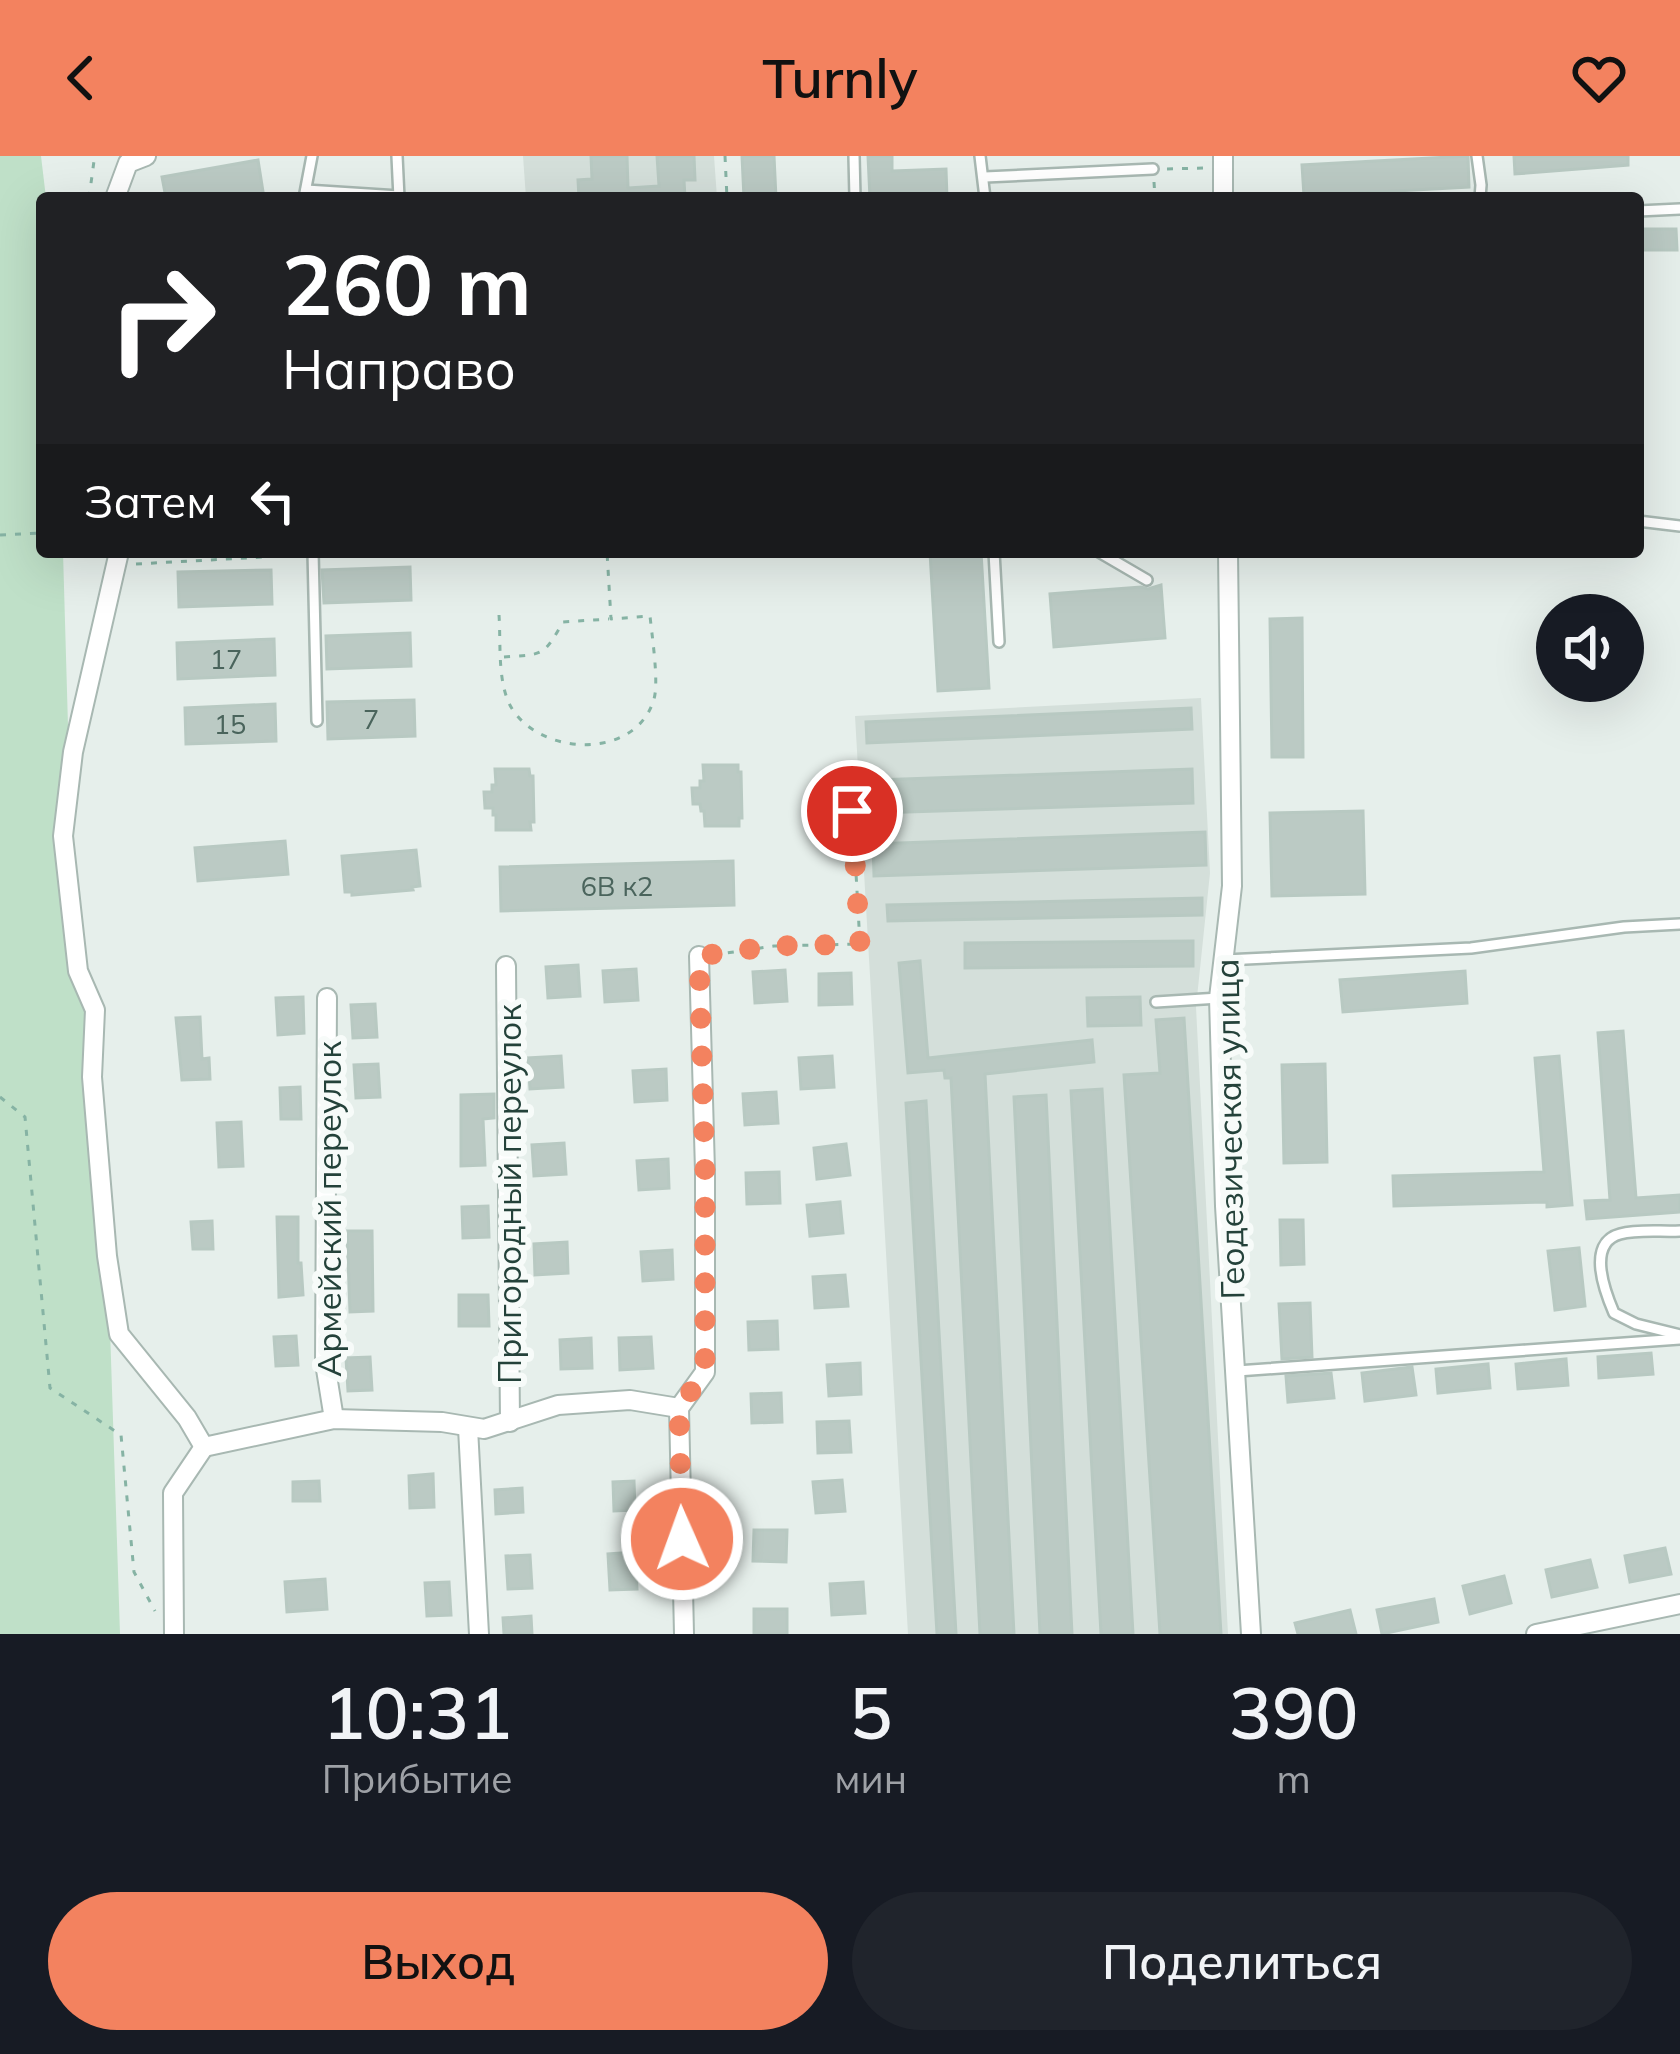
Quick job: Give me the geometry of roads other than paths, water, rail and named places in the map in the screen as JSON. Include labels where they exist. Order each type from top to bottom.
[{"type":"street","points":[[118,192],[134,158]]},
{"type":"street","points":[[1223,192],[1224,162]]},
{"type":"street","points":[[118,558],[73,752],[63,836],[78,971],[95,1010],[92,1077],[107,1256],[119,1334],[187,1418],[203,1447]]},
{"type":"street","name":"Геодезическая улица","points":[[1228,558],[1232,886],[1219,998],[1251,1634]]},
{"type":"street","points":[[684,1634],[679,1408],[705,1372],[699,956]]},
{"type":"street","name":"Пригородный переулок","points":[[506,966],[510,1422]]},
{"type":"street","name":"Армейский переулок","points":[[327,998],[325,1363],[334,1419]]},
{"type":"street","points":[[174,1634],[172,1493],[203,1447],[334,1419],[442,1422],[484,1430],[559,1406],[630,1400],[679,1408]]},
{"type":"street","points":[[468,1428],[479,1634]]},
{"type":"street","points":[[1536,1634],[1680,1604]]},
{"type":"lane","points":[[305,192],[312,156]]},
{"type":"lane","points":[[397,156],[399,192]]},
{"type":"lane","points":[[854,156],[855,192]]},
{"type":"lane","points":[[980,156],[985,192]]},
{"type":"lane","points":[[1477,156],[1480,192]]},
{"type":"lane","points":[[985,177],[1153,169]]},
{"type":"lane","points":[[1644,212],[1680,209]]},
{"type":"lane","points":[[1644,522],[1680,526]]},
{"type":"lane","points":[[313,558],[317,721]]},
{"type":"lane","points":[[994,558],[999,642]]},
{"type":"lane","points":[[1109,558],[1147,580]]},
{"type":"lane","points":[[1223,960],[1472,948],[1680,924]]},
{"type":"lane","points":[[1156,1002],[1219,998]]},
{"type":"lane","points":[[1680,1231],[1621,1233],[1609,1239],[1600,1257],[1604,1288],[1614,1313],[1680,1337]]},
{"type":"lane","points":[[1237,1371],[1680,1337]]}]
